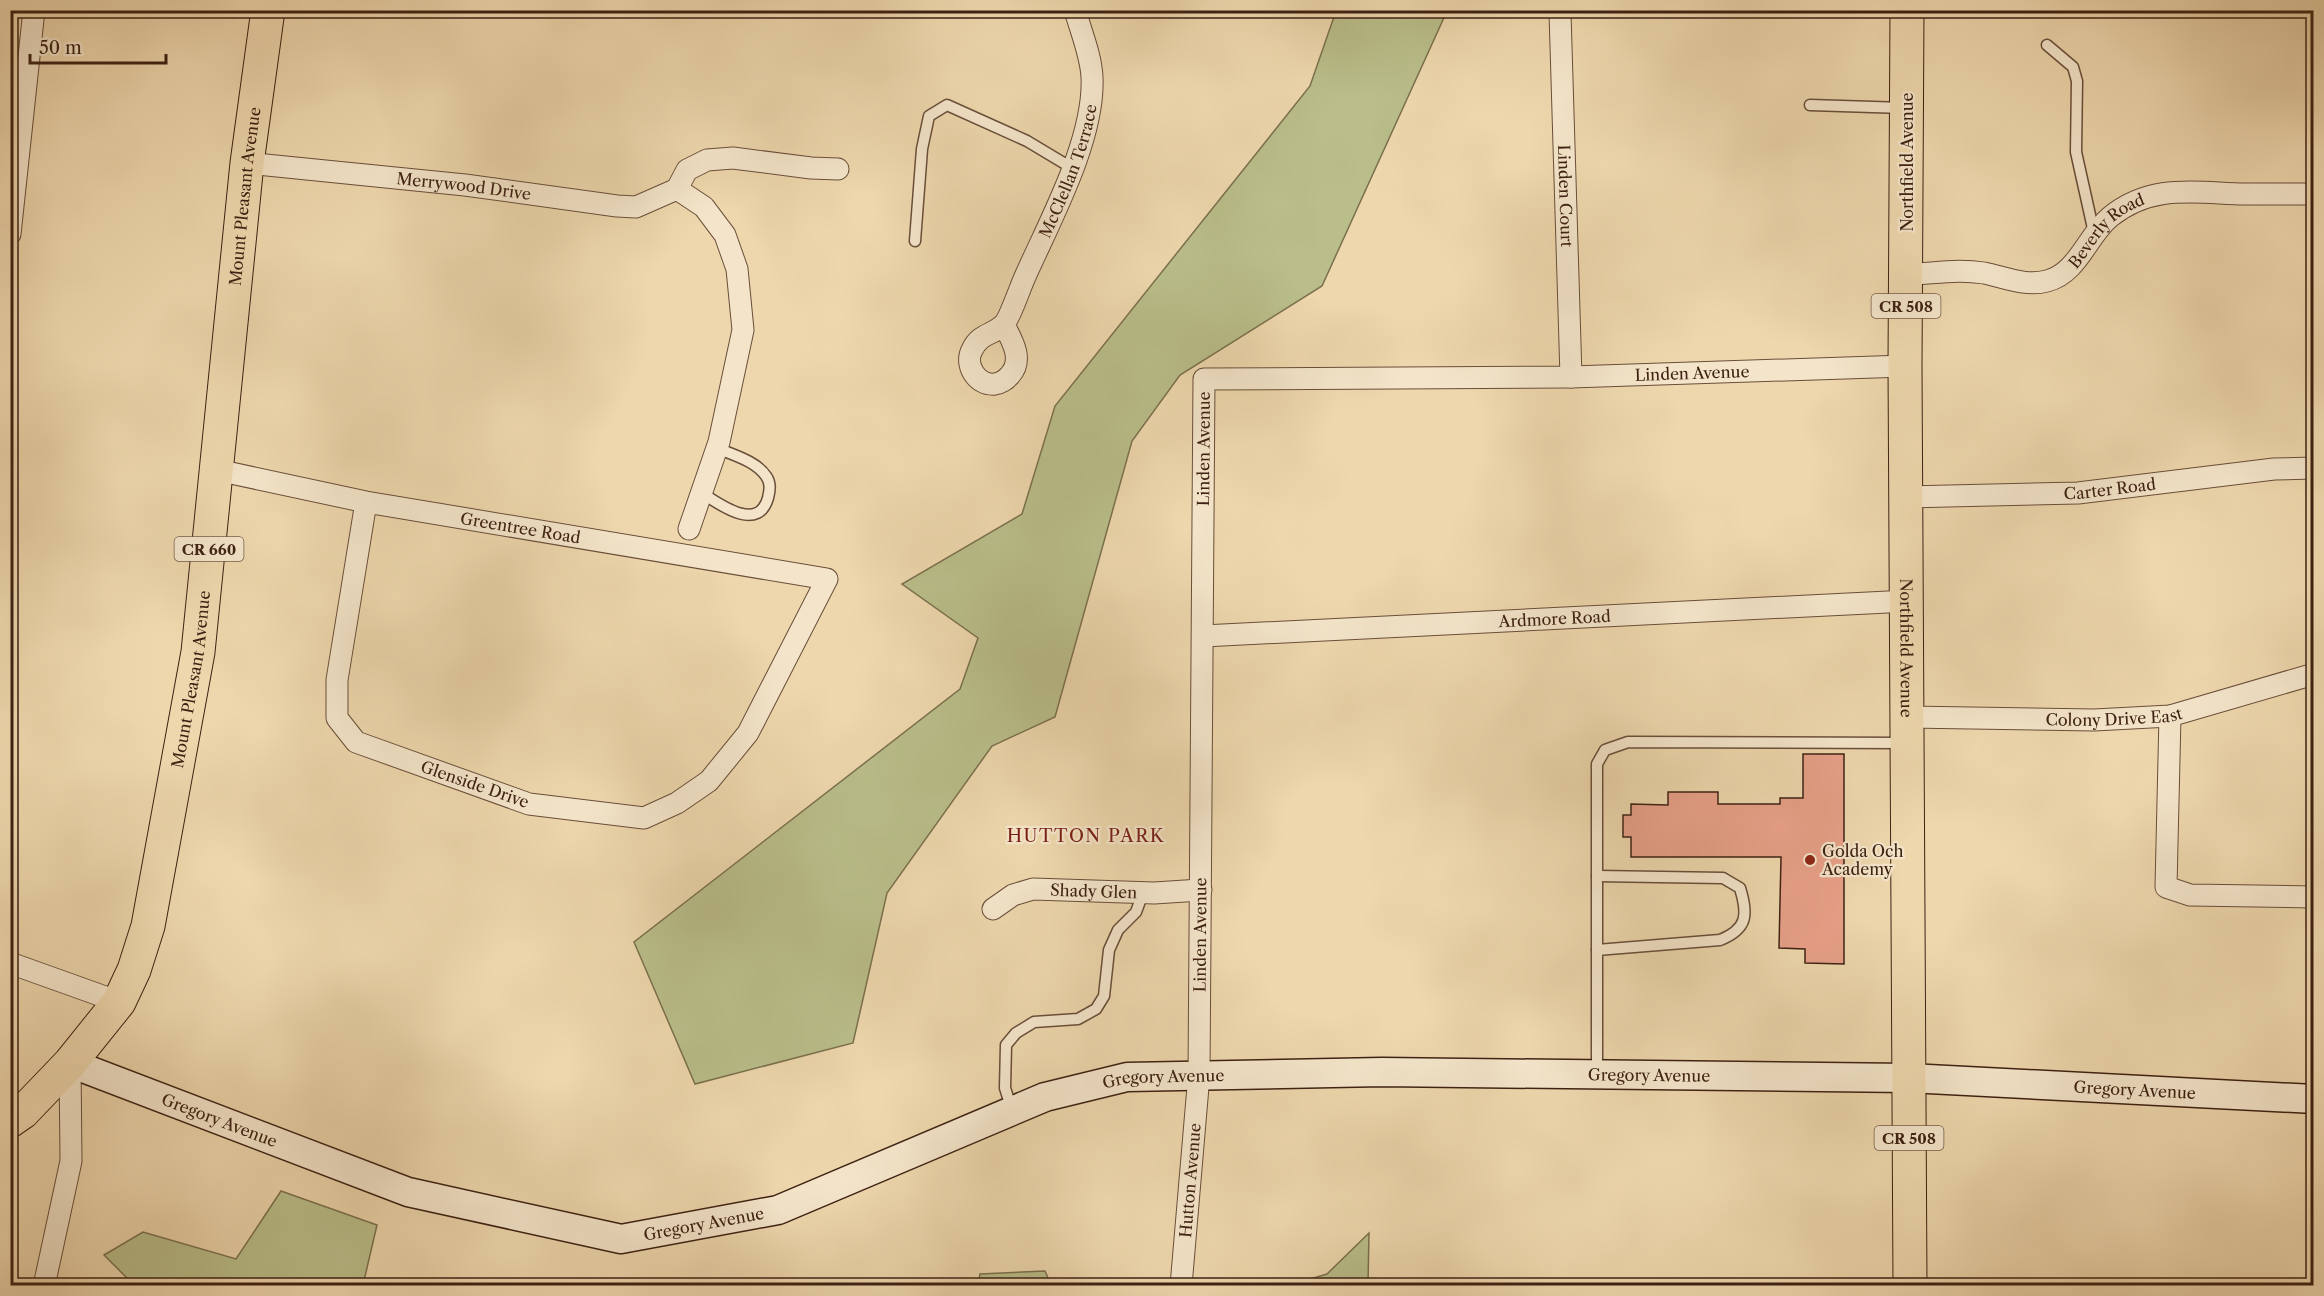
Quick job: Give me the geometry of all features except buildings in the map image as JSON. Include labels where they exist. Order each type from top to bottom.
[{"type":"main road","name":"Mount Pleasant Avenue","points":[[10,1120],[22,1112],[70,1063],[118,1002],[134,970],[148,926],[198,652],[247,163],[268,10]]},
{"type":"main road","name":"Northfield Avenue","points":[[1907,10],[1905,366],[1910,1286]]},
{"type":"main road","name":"Gregory Avenue","points":[[70,1063],[408,1192],[621,1239],[778,1210],[1045,1096],[1127,1077],[1382,1072],[1909,1078],[2313,1099]]},
{"type":"street","points":[[10,234],[34,10]]},
{"type":"street","name":"McClellan Terrace","points":[[1004,325],[1072,168],[1089,112],[1092,77],[1075,10]]},
{"type":"street","name":"Linden Court","points":[[1560,13],[1571,377]]},
{"type":"street","name":"Merrywood Drive","points":[[247,163],[465,185],[636,207],[676,189],[687,170],[707,160],[733,158],[811,168],[838,169]]},
{"type":"street","points":[[676,189],[704,207],[725,235],[737,269],[742,330],[717,448],[689,529]]},
{"type":"street","name":"Beverly Road","points":[[1906,275],[1957,271],[1984,273],[2028,283],[2047,281],[2064,273],[2108,219],[2140,198],[2167,192],[2313,194]]},
{"type":"street","name":"Linden Avenue","points":[[1199,1075],[1204,379],[1571,377],[1905,366]]},
{"type":"street","name":"Carter Road","points":[[1906,496],[2078,493],[2274,469],[2313,468]]},
{"type":"street","name":"Greentree Road","points":[[217,470],[366,502],[827,579]]},
{"type":"street","name":"Glenside Drive","points":[[366,502],[338,680],[337,718],[356,742],[529,804],[644,818],[677,803],[709,781],[748,733],[827,579]]},
{"type":"street","name":"Ardmore Road","points":[[1203,636],[1908,601]]},
{"type":"street","name":"Colony Drive East","points":[[1907,730],[2170,716],[2313,674]]},
{"type":"street","points":[[2170,716],[2166,887],[2190,895],[2313,897]]},
{"type":"street","name":"Shady Glen","points":[[993,909],[1013,895],[1033,889],[1143,893],[1201,890]]},
{"type":"street","points":[[10,963],[118,1002]]},
{"type":"street","points":[[44,1286],[71,1161],[70,1063]]},
{"type":"street","name":"Hutton Avenue","points":[[1181,1286],[1199,1075]]},
{"type":"lane","points":[[2048,45],[2073,67],[2077,81],[2076,152],[2094,234]]},
{"type":"lane","points":[[915,241],[922,149],[929,116],[947,105],[1027,141],[1072,168]]},
{"type":"lane","points":[[1810,105],[1907,109]]},
{"type":"lane","points":[[702,493],[732,513],[746,515],[759,512],[766,503],[771,489],[767,477],[758,468],[717,448]]},
{"type":"lane","points":[[1597,1075],[1597,764],[1605,750],[1628,742],[1907,730]]},
{"type":"lane","points":[[1597,876],[1723,878],[1740,888],[1746,906],[1743,921],[1735,934],[1720,939],[1597,950]]},
{"type":"lane","points":[[1012,1110],[1005,1088],[1006,1045],[1016,1033],[1034,1022],[1077,1018],[1096,1009],[1104,996],[1109,950],[1118,930],[1136,912],[1143,893]]},
{"type":"green space","points":[[1336,11],[1447,11],[1322,286],[1180,375],[1132,441],[1055,717],[992,746],[887,893],[853,1043],[695,1084],[634,942],[960,689],[978,638],[902,584],[1022,514],[1055,406],[1310,86]]},
{"type":"green space","points":[[281,1191],[377,1225],[363,1285],[134,1285],[104,1255],[143,1232],[236,1259]]},
{"type":"green space","points":[[1369,1233],[1368,1285],[1290,1285],[1327,1274]]},
{"type":"green space","points":[[1045,1271],[1051,1285],[978,1285],[980,1274]]},
{"type":"place","name":"Golda Och Academy","points":[[1810,860]]},
{"type":"district","name":"HUTTON PARK","points":[[1086,836]]}]
